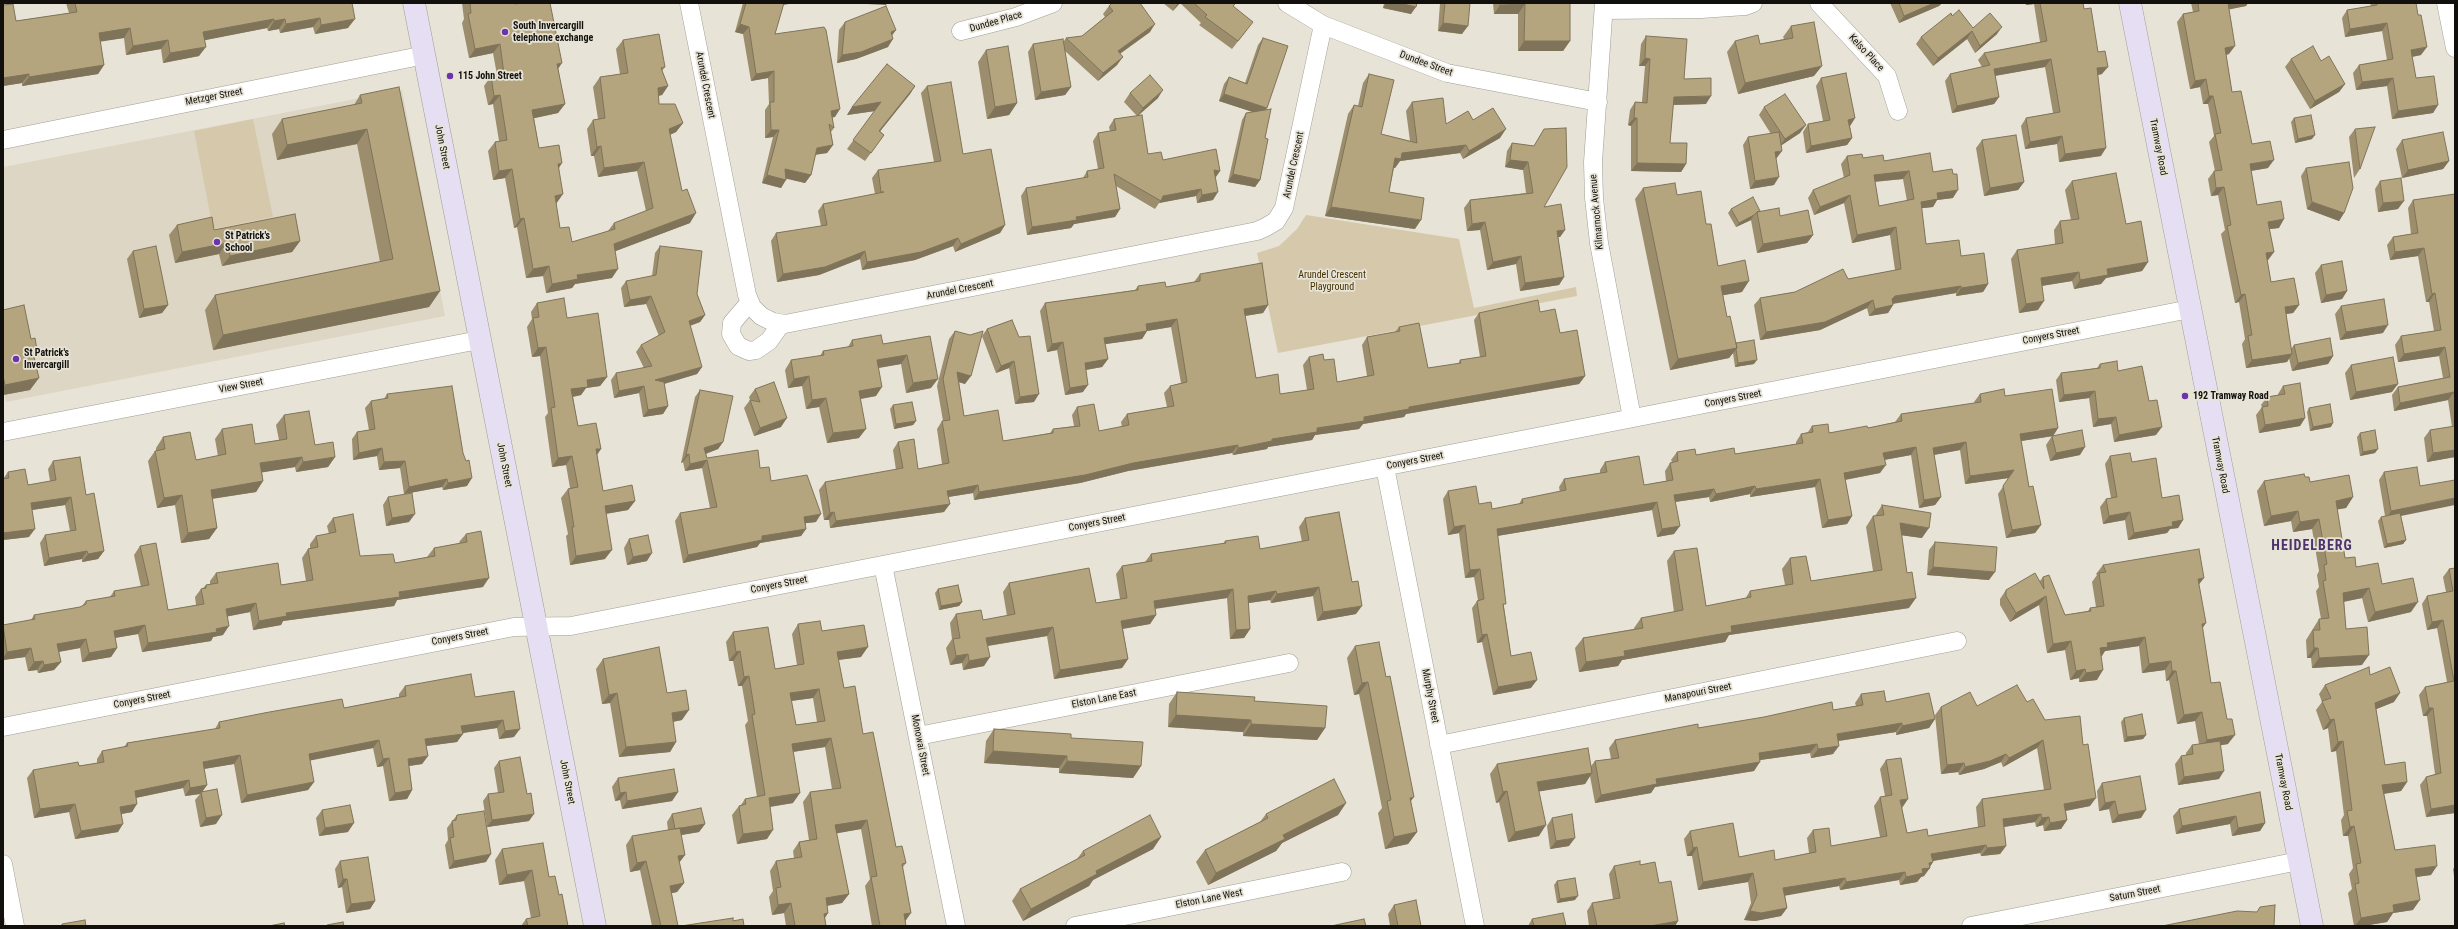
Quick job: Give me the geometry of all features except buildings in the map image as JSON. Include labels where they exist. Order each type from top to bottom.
[{"type":"street","name":"John Street","points":[[414,3],[595,926]]},
{"type":"street","name":"Arundel Crescent","points":[[689,3],[750,302],[761,316],[781,324],[1249,233],[1266,227],[1276,221],[1284,208],[1323,25]]},
{"type":"street","name":"Dundee Place","points":[[961,31],[1016,17],[1053,3]]},
{"type":"street","name":"Dundee Street","points":[[1287,3],[1323,25],[1447,73],[1598,102]]},
{"type":"street","points":[[1604,6],[1701,9],[1745,6],[1753,3]]},
{"type":"street","name":"Kelso Place","points":[[1819,3],[1887,76],[1898,111]]},
{"type":"street","name":"Tramway Road","points":[[2130,3],[2312,926]]},
{"type":"street","points":[[2446,3],[2455,48]]},
{"type":"street","name":"Kilmarnock Avenue","points":[[1604,6],[1593,162],[1599,243],[1632,418]]},
{"type":"street","name":"Metzger Street","points":[[3,140],[425,55]]},
{"type":"street","points":[[750,302],[736,316],[731,328],[734,342],[743,350],[756,350],[763,346],[781,324]]},
{"type":"street","name":"Conyers Street","points":[[3,727],[514,626],[571,626],[2190,309]]},
{"type":"street","name":"View Street","points":[[3,432],[479,340]]},
{"type":"street","name":"Murphy Street","points":[[1385,466],[1475,926]]},
{"type":"street","name":"Monowai Street","points":[[883,565],[956,926]]},
{"type":"street","name":"Manapouri Street","points":[[1439,744],[1957,641]]},
{"type":"street","name":"Elston Lane East","points":[[918,736],[1289,663]]},
{"type":"street","name":"Saturn Street","points":[[1971,926],[2299,861]]},
{"type":"street","points":[[3,864],[15,926]]},
{"type":"street","name":"Elston Lane West","points":[[1075,926],[1342,872]]},
{"type":"shaded area","name":"St Patrick's School","points":[[402,90],[445,316],[6,402],[3,389],[3,167]]},
{"type":"green space","points":[[253,119],[273,217],[213,229],[194,131]]},
{"type":"green space","name":"Arundel Crescent Playground","points":[[1306,215],[1459,239],[1474,308],[1576,287],[1577,296],[1278,353],[1257,253],[1279,246],[1297,229]]},
{"type":"place","name":"South Invercargill telephone exchange","points":[[505,32]]},
{"type":"place","name":"115 John Street","points":[[450,76]]},
{"type":"place","name":"St Patrick's School","points":[[217,242]]},
{"type":"place","name":"St Patrick's Invercargill","points":[[16,359]]},
{"type":"place","name":"192 Tramway Road","points":[[2185,396]]},
{"type":"district","name":"HEIDELBERG","points":[[2312,546]]}]
